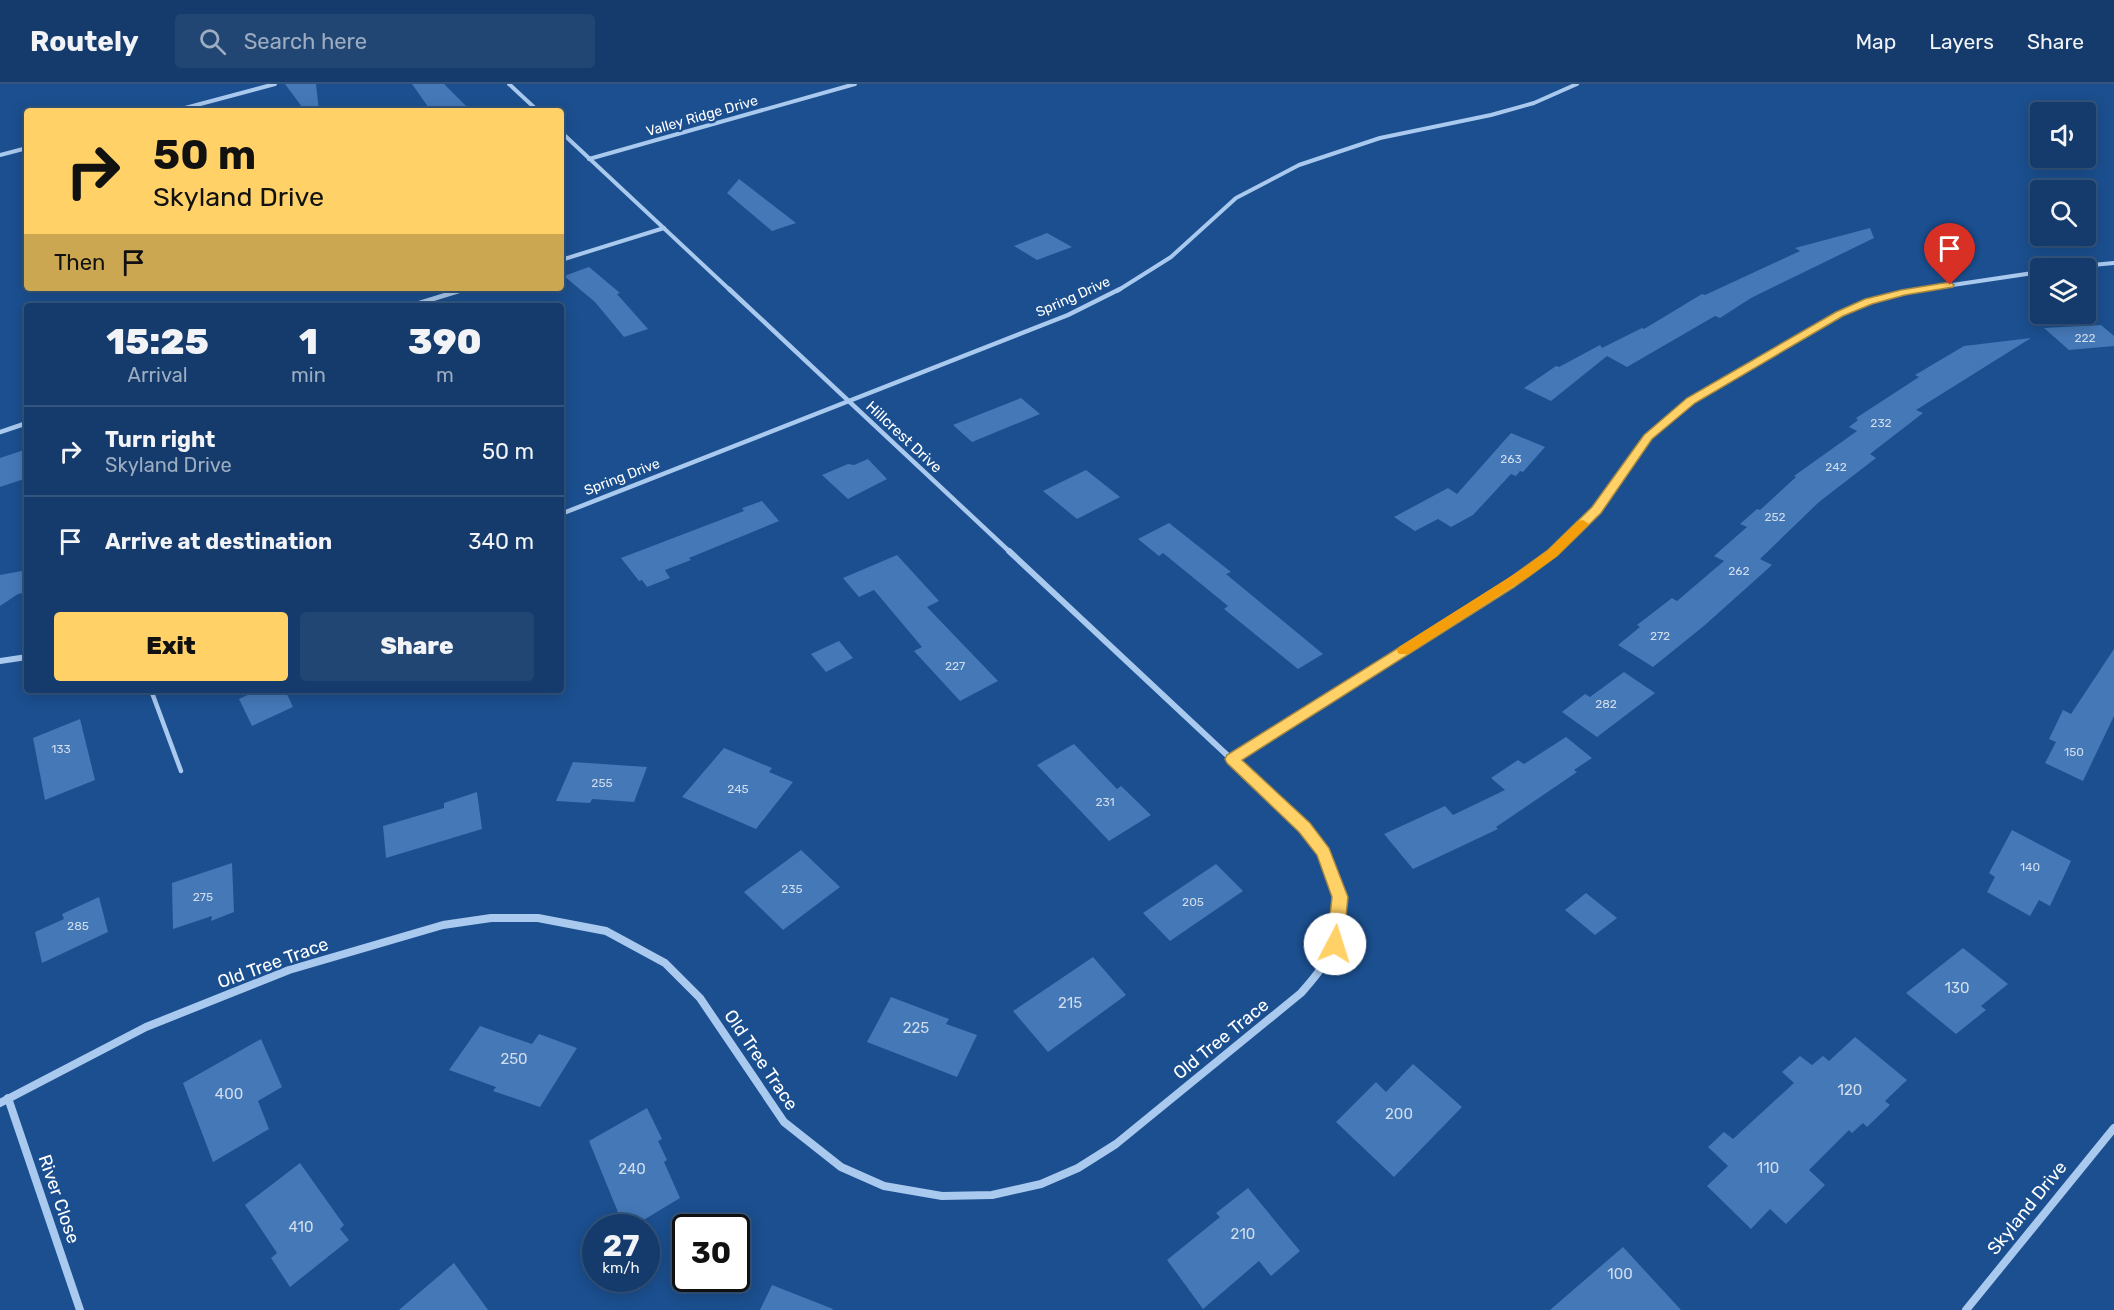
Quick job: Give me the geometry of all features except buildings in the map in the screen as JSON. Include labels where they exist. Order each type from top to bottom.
[{"type":"street","points":[[185,108],[274,84]]},
{"type":"street","points":[[509,84],[535,108]]},
{"type":"street","name":"Valley Ridge Drive","points":[[590,159],[855,84]]},
{"type":"street","name":"Spring Drive","points":[[564,513],[1068,315],[1119,290],[1171,257],[1236,198],[1299,165],[1380,138],[1491,115],[1534,103],[1577,84]]},
{"type":"street","name":"Hillcrest Drive","points":[[564,135],[1232,759]]},
{"type":"street","points":[[0,155],[24,149]]},
{"type":"street","points":[[564,259],[664,228]]},
{"type":"street","points":[[2096,265],[2114,263]]},
{"type":"street","points":[[1232,759],[1509,585],[1552,553],[1596,510],[1648,437],[1691,400],[1839,314],[1869,302],[1904,292],[2030,273]]},
{"type":"street","points":[[420,303],[459,291]]},
{"type":"street","points":[[0,432],[24,424]]},
{"type":"street","points":[[0,660],[24,657]]},
{"type":"street","name":"Old Tree Trace","points":[[4,1100],[146,1027],[289,970],[443,925],[491,918],[538,918],[606,932],[665,963],[700,998],[784,1122],[841,1167],[884,1186],[942,1197],[992,1195],[1041,1184],[1078,1168],[1116,1144],[1301,993],[1322,969],[1335,944],[1340,897],[1324,852],[1305,828],[1232,759]]},
{"type":"street","name":"River Close","points":[[4,1100],[80,1310]]},
{"type":"street","name":"Skyland Drive","points":[[1966,1310],[2114,1128]]},
{"type":"lane","points":[[152,693],[181,771]]},
{"type":"slow traffic","points":[[1404,651],[1509,585],[1552,553],[1583,524]]},
{"type":"route","points":[[1335,944],[1340,897],[1324,852],[1305,828],[1232,759],[1509,585],[1552,553],[1596,510],[1648,437],[1691,400],[1839,314],[1904,292],[1950,285]]}]
